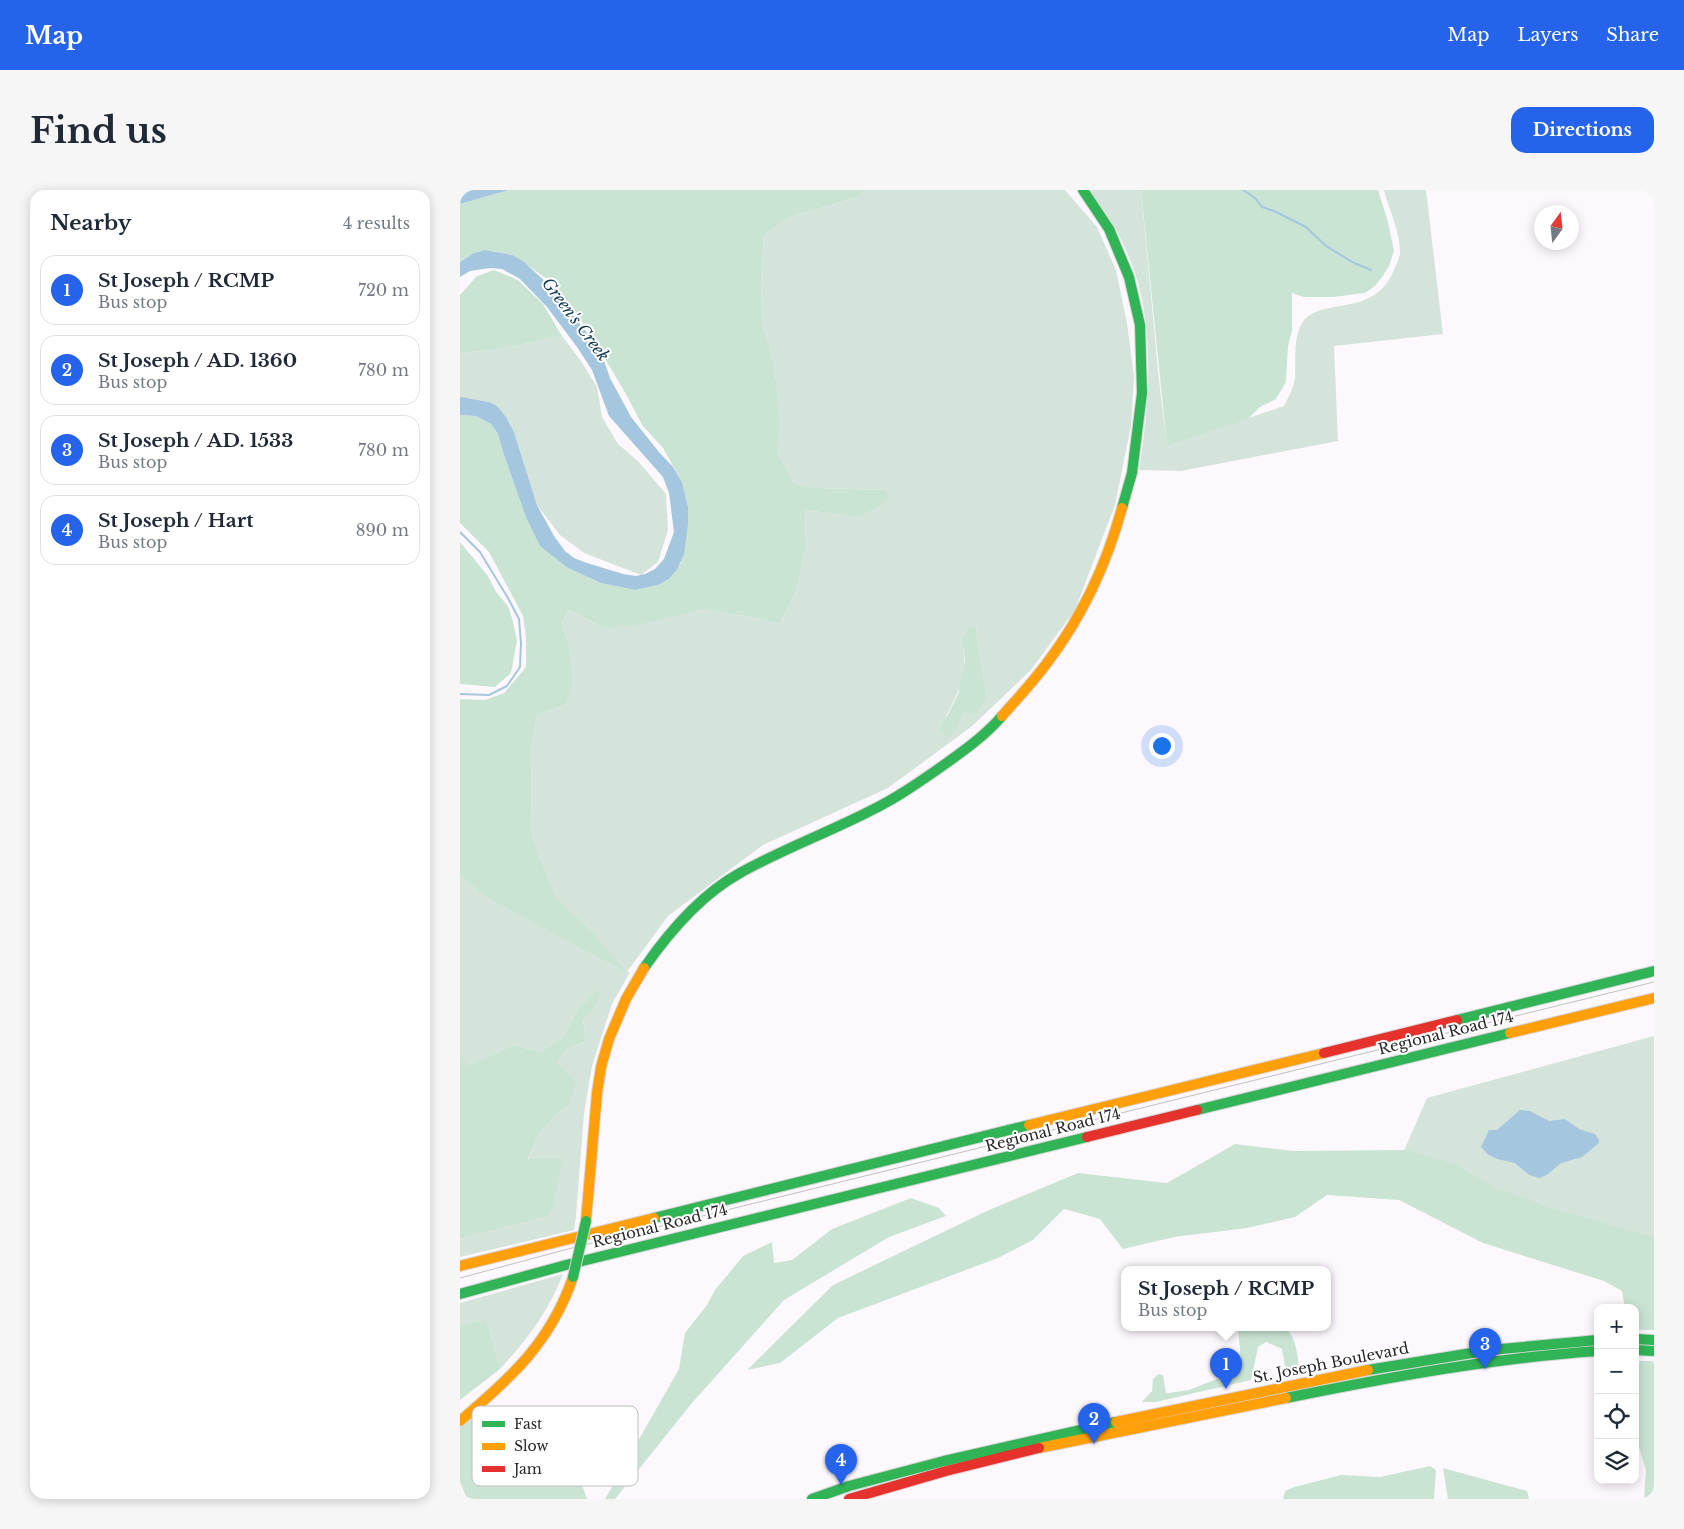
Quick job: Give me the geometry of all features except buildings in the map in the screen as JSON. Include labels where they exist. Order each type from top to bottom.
[{"type":"main road","points":[[477,1406],[527,1358],[556,1319],[573,1277],[586,1221],[597,1093],[603,1060],[609,1038],[626,999],[643,969],[664,939],[684,917],[717,888],[739,873],[871,811],[910,788],[954,757],[994,725],[1018,698],[1047,663],[1084,606],[1114,538],[1132,473],[1142,392],[1140,325],[1129,277],[1109,229],[1083,190]]},
{"type":"main road","name":"Regional Road 174","points":[[460,1266],[1654,971]]},
{"type":"main road","name":"Regional Road 174","points":[[460,1294],[566,1265],[1654,998]]},
{"type":"main road","name":"St. Joseph Boulevard","points":[[812,1499],[882,1477],[1351,1374],[1431,1358],[1503,1348],[1594,1340]]},
{"type":"main road","points":[[1639,1340],[1654,1340]]},
{"type":"main road","points":[[1503,1348],[1505,1359]]},
{"type":"main road","points":[[1639,1350],[1654,1351]]},
{"type":"main road","name":"St. Joseph Boulevard","points":[[1072,1435],[1436,1370],[1505,1359],[1594,1351]]},
{"type":"main road","points":[[1351,1374],[1353,1385]]},
{"type":"main road","points":[[460,1421],[472,1410]]},
{"type":"main road","name":"St. Joseph Boulevard","points":[[849,1499],[971,1458]]},
{"type":"shaded area","points":[[865,190],[1065,190],[1097,227],[1116,270],[1127,323],[1134,376],[1131,426],[1115,505],[1075,610],[1030,671],[971,727],[888,788],[763,845],[668,916],[627,972],[630,972],[612,1004],[592,1066],[584,1114],[574,1230],[460,1257],[460,1239],[547,1217],[553,1208],[528,1160],[540,1133],[555,1116],[569,1105],[557,1063],[565,1051],[586,1041],[583,1018],[595,1008],[602,992],[596,990],[579,1007],[562,1038],[540,1052],[514,1045],[467,1067],[460,1053],[460,875],[484,896],[591,930],[556,897],[532,836],[531,755],[537,715],[567,704],[574,682],[569,644],[562,622],[569,610],[604,628],[701,610],[753,617],[780,624],[797,589],[806,546],[805,510],[858,517],[885,490],[818,488],[794,483],[778,453],[781,424],[778,395],[773,359],[763,324],[761,286],[764,236],[788,218],[861,196]],"holes":[[[976,626],[987,698],[964,712],[958,727],[946,716],[961,684],[964,667],[963,650]]]},
{"type":"shaded area","points":[[1089,190],[1141,190],[1167,446],[1284,406],[1295,378],[1296,344],[1301,325],[1309,316],[1320,310],[1360,302],[1373,296],[1385,286],[1394,270],[1399,257],[1400,244],[1384,190],[1426,190],[1443,334],[1334,346],[1338,441],[1181,471],[1139,470],[1143,446],[1148,371],[1148,346],[1141,296],[1135,273],[1121,240],[1110,219]]},
{"type":"shaded area","points":[[562,336],[581,361],[597,387],[602,417],[618,444],[638,461],[666,494],[668,530],[658,562],[641,575],[584,553],[560,535],[537,505],[514,432],[506,417],[489,402],[460,397],[460,353],[500,349]]},
{"type":"shaded area","points":[[1654,1036],[1654,1252],[1400,1160],[1427,1098]]},
{"type":"shaded area","points":[[563,1274],[544,1313],[500,1369],[488,1324],[485,1321],[460,1326],[460,1303]]},
{"type":"green space","points":[[509,190],[865,190],[861,196],[788,218],[764,236],[761,286],[763,324],[773,359],[778,395],[781,424],[778,453],[794,483],[818,488],[885,490],[890,500],[858,517],[805,510],[806,546],[797,589],[780,624],[753,617],[701,610],[633,626],[604,628],[569,610],[562,622],[569,644],[574,682],[567,704],[537,715],[531,755],[532,836],[556,897],[591,930],[626,972],[484,896],[460,875],[460,699],[485,700],[504,693],[526,667],[526,637],[523,616],[489,552],[460,523],[460,415],[476,416],[491,424],[499,436],[526,517],[568,568],[601,583],[635,590],[658,585],[669,579],[681,562],[688,507],[682,482],[663,448],[642,425],[588,330],[554,284],[513,255],[485,250],[474,253],[460,262],[460,204]]},
{"type":"green space","points":[[1141,190],[1378,190],[1388,222],[1394,251],[1389,266],[1382,277],[1375,286],[1365,293],[1333,297],[1304,297],[1292,293],[1292,331],[1288,346],[1286,382],[1276,399],[1260,407],[1248,419],[1167,446]]},
{"type":"green space","points":[[494,270],[518,280],[543,304],[562,336],[500,349],[460,353],[460,295],[477,276]]},
{"type":"green space","points":[[460,542],[488,576],[496,592],[508,606],[512,618],[517,640],[511,673],[495,687],[460,684]]},
{"type":"green space","points":[[976,626],[987,698],[976,714],[964,712],[958,727],[948,738],[940,730],[958,694],[965,661],[962,640],[970,627]]},
{"type":"green space","points":[[596,990],[602,992],[595,1008],[583,1019],[586,1041],[565,1051],[557,1063],[576,1081],[569,1105],[555,1116],[540,1133],[528,1159],[562,1159],[553,1208],[547,1217],[460,1239],[460,1053],[468,1066],[514,1045],[540,1052],[562,1038],[579,1007]]},
{"type":"green space","points":[[1235,1144],[1294,1151],[1409,1150],[1457,1165],[1494,1187],[1551,1208],[1654,1237],[1654,1330],[1639,1330],[1639,1304],[1624,1304],[1622,1291],[1604,1281],[1483,1243],[1399,1200],[1327,1195],[1295,1217],[1247,1228],[1174,1237],[1123,1249],[1100,1219],[1064,1209],[1033,1240],[998,1258],[838,1318],[780,1363],[747,1370],[833,1285],[989,1210],[1078,1173],[1167,1183]]},
{"type":"green space","points":[[911,1198],[939,1208],[946,1216],[889,1237],[784,1300],[692,1403],[638,1470],[638,1441],[679,1369],[685,1333],[707,1305],[715,1290],[743,1256],[772,1242],[774,1263],[792,1260],[832,1229]]},
{"type":"green space","points":[[485,1320],[488,1324],[500,1369],[460,1400],[460,1326]]},
{"type":"green space","points":[[1238,1331],[1288,1331],[1294,1342],[1299,1372],[1286,1372],[1282,1349],[1266,1342],[1258,1347],[1251,1380],[1156,1402],[1142,1402],[1152,1391],[1153,1379],[1158,1374],[1163,1375],[1166,1393],[1189,1390],[1222,1377],[1228,1365],[1241,1361]]},
{"type":"green space","points":[[1653,1361],[1654,1364],[1654,1499],[1644,1499],[1646,1470],[1639,1447],[1639,1362]]},
{"type":"green space","points":[[472,1418],[472,1486],[582,1486],[587,1499],[467,1499],[460,1482],[460,1428]]},
{"type":"green space","points":[[1430,1466],[1436,1470],[1434,1499],[1283,1499],[1285,1491],[1294,1487],[1341,1475],[1380,1477]]},
{"type":"green space","points":[[1443,1468],[1527,1491],[1529,1499],[1448,1499]]},
{"type":"green space","points":[[612,1486],[625,1486],[615,1499],[605,1499]]},
{"type":"water","points":[[460,190],[509,190],[460,204]]},
{"type":"water","points":[[485,250],[513,255],[524,262],[548,284],[600,349],[610,378],[631,417],[673,467],[682,482],[688,507],[684,554],[677,570],[669,579],[658,585],[635,590],[601,583],[568,568],[540,546],[526,517],[498,434],[491,424],[476,416],[460,415],[461,397],[489,402],[497,406],[506,417],[514,432],[537,505],[554,536],[565,551],[574,558],[623,574],[636,576],[655,569],[664,559],[674,532],[669,493],[663,477],[609,416],[592,370],[547,307],[520,279],[502,269],[490,268],[470,271],[460,277],[460,262],[474,253]]},
{"type":"water","points":[[1520,1110],[1530,1111],[1549,1121],[1565,1119],[1579,1129],[1595,1134],[1599,1143],[1582,1157],[1561,1163],[1540,1178],[1529,1175],[1515,1163],[1497,1159],[1489,1155],[1481,1147],[1489,1130],[1497,1130]]},
{"type":"waterway","points":[[1243,190],[1255,198],[1262,207],[1306,227],[1326,246],[1354,263],[1371,270]]},
{"type":"waterway","name":"Green's Creek","points":[[460,532],[480,552],[508,598],[519,619],[521,643],[520,667],[507,686],[489,695],[460,694]]},
{"type":"tram line","points":[[460,1278],[568,1249],[1654,982]]},
{"type":"traffic: fast","points":[[1083,190],[1109,229],[1129,277],[1140,325],[1142,393],[1132,473],[1122,508]]},
{"type":"traffic: fast","points":[[644,968],[686,915],[725,882],[897,796],[965,750],[1002,716]]},
{"type":"traffic: fast","points":[[1457,1020],[1654,971]]},
{"type":"traffic: fast","points":[[1197,1110],[1510,1033]]},
{"type":"traffic: fast","points":[[654,1218],[1029,1125]]},
{"type":"traffic: fast","points":[[460,1294],[566,1265],[1087,1137]]},
{"type":"traffic: fast","points":[[573,1277],[586,1221]]},
{"type":"traffic: fast","points":[[1639,1339],[1654,1340]]},
{"type":"traffic: fast","points":[[1368,1370],[1490,1350],[1594,1340]]},
{"type":"traffic: fast","points":[[1639,1350],[1654,1351]]},
{"type":"traffic: fast","points":[[1286,1398],[1481,1363],[1594,1351]]},
{"type":"traffic: fast","points":[[812,1499],[849,1486],[944,1461],[1116,1422]]},
{"type":"traffic: slow","points":[[1002,716],[1042,670],[1060,645],[1082,608],[1101,569],[1122,508]]},
{"type":"traffic: slow","points":[[586,1221],[601,1067],[609,1039],[626,999],[644,968]]},
{"type":"traffic: slow","points":[[1510,1033],[1654,998]]},
{"type":"traffic: slow","points":[[1029,1125],[1324,1053]]},
{"type":"traffic: slow","points":[[460,1266],[654,1218]]},
{"type":"traffic: slow","points":[[477,1406],[512,1374],[541,1340],[564,1300],[573,1277]]},
{"type":"traffic: slow","points":[[1116,1422],[1368,1370]]},
{"type":"traffic: slow","points":[[1039,1448],[1286,1398]]},
{"type":"traffic: slow","points":[[460,1421],[472,1411]]},
{"type":"traffic: jam","points":[[1324,1053],[1457,1020]]},
{"type":"traffic: jam","points":[[1087,1137],[1197,1110]]},
{"type":"traffic: jam","points":[[849,1499],[946,1471],[1039,1448]]},
{"type":"place","name":"St Joseph / AD. 1533","points":[[1485,1369]]},
{"type":"place","name":"St Joseph / RCMP","points":[[1226,1389]]},
{"type":"place","name":"St Joseph / AD. 1360","points":[[1094,1444]]},
{"type":"place","name":"St Joseph / Hart","points":[[841,1485]]}]
